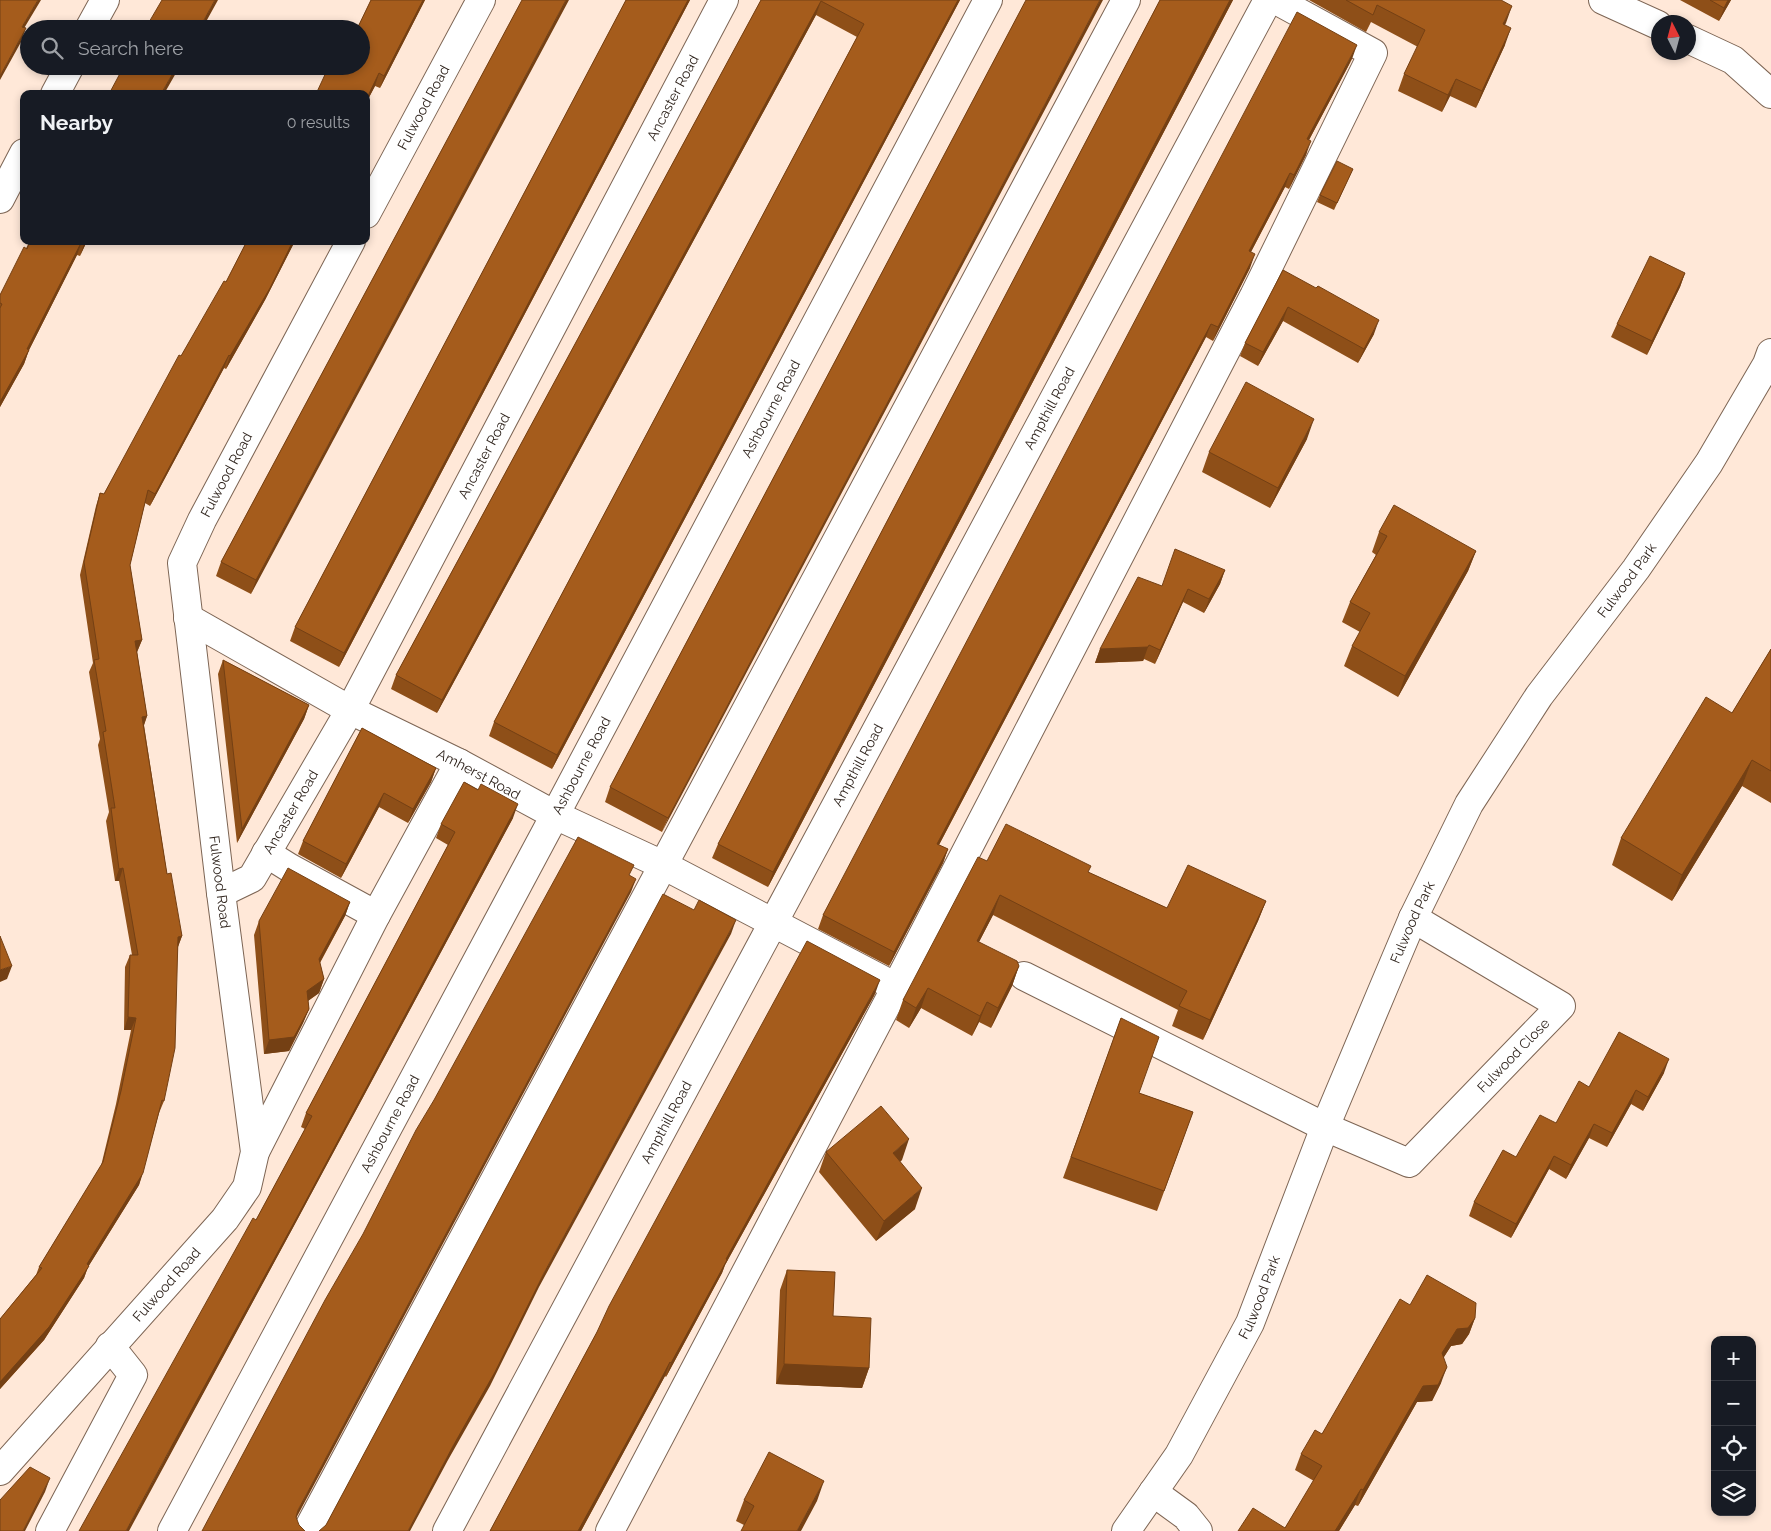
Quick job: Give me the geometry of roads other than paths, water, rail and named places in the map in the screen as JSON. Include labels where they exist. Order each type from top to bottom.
[{"type":"street","points":[[94,20],[104,0]]},
{"type":"street","name":"Fulwood Road","points":[[370,206],[480,0]]},
{"type":"street","name":"Ancaster Road","points":[[221,893],[252,878],[350,710],[724,0]]},
{"type":"street","name":"Ashbourne Road","points":[[172,1531],[555,816],[988,0]]},
{"type":"street","points":[[307,1531],[1126,0]]},
{"type":"street","name":"Ampthill Road","points":[[447,1531],[1268,0]]},
{"type":"street","points":[[610,1531],[896,987],[1249,305],[1373,53],[1276,0]]},
{"type":"street","points":[[1603,0],[1651,23]]},
{"type":"street","points":[[1696,43],[1733,60],[1771,94]]},
{"type":"street","points":[[57,90],[65,75]]},
{"type":"street","points":[[0,199],[20,162]]},
{"type":"street","name":"Fulwood Road","points":[[0,1471],[110,1346],[225,1220],[247,1187],[255,1152],[221,893],[182,563],[202,520],[349,245]]},
{"type":"street","name":"Fulwood Park","points":[[1126,1531],[1179,1455],[1250,1323],[1325,1127],[1413,918],[1469,804],[1539,696],[1636,569],[1710,463],[1767,364],[1771,353]]},
{"type":"street","name":"Amherst Road","points":[[188,618],[350,710],[459,763],[555,816],[663,865],[896,987]]},
{"type":"street","points":[[255,1152],[376,915],[459,763]]},
{"type":"street","points":[[266,853],[376,915]]},
{"type":"street","name":"Fulwood Close","points":[[1325,1127],[1409,1163],[1561,1006],[1413,918]]},
{"type":"street","points":[[1024,976],[1325,1127]]},
{"type":"street","points":[[50,1531],[133,1375],[110,1346]]},
{"type":"street","points":[[1153,1492],[1186,1516],[1198,1531]]}]
